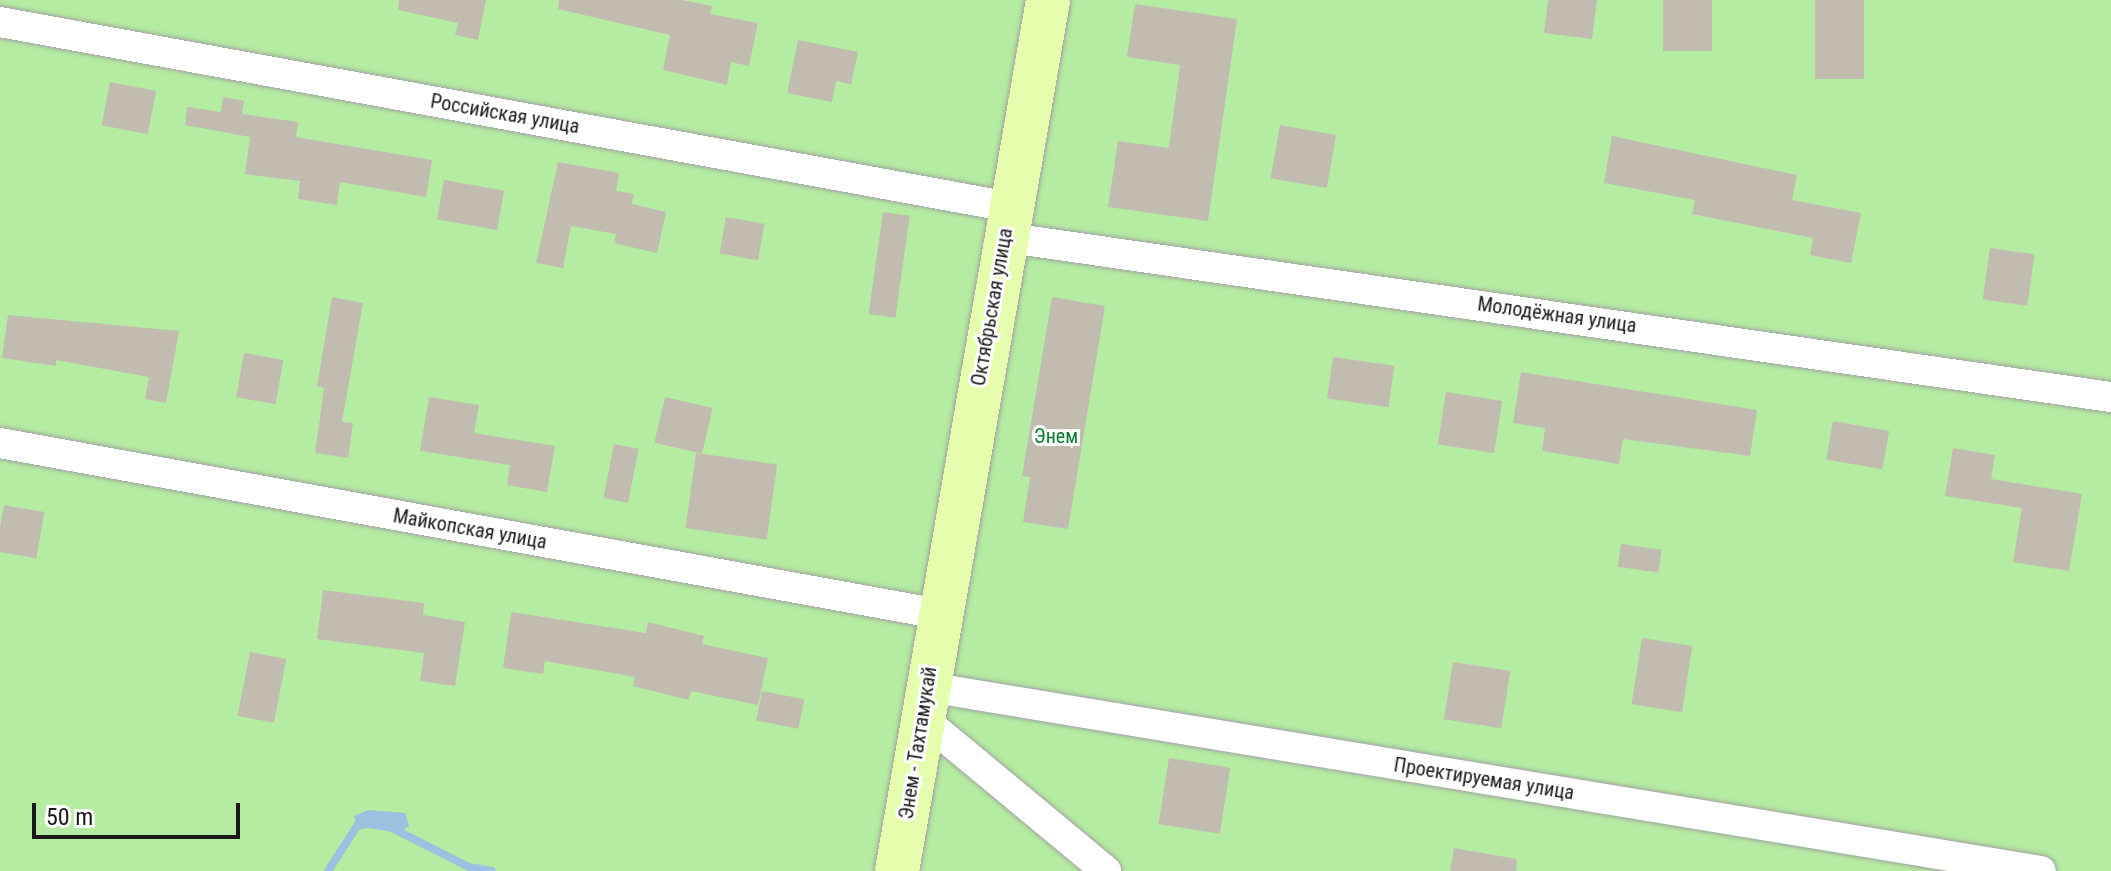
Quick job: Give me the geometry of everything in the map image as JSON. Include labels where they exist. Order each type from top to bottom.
[{"type":"main road","name":"Октябрьская улица","points":[[939,614],[1048,0]]},
{"type":"main road","name":"Энем - Тахтамукай","points":[[897,871],[939,614]]},
{"type":"street","name":"Российская улица","points":[[0,22],[1007,222]]},
{"type":"street","name":"Молодёжная улица","points":[[1007,222],[2111,397]]},
{"type":"street","name":"Майкопская улица","points":[[0,443],[939,614]]},
{"type":"street","points":[[925,703],[1106,871]]},
{"type":"street","name":"Проектируемая улица","points":[[925,703],[2041,871]]},
{"type":"green space","name":"Энем","points":[[0,0],[2111,0],[2111,871],[0,871]]},
{"type":"water","points":[[368,810],[405,813],[409,826],[399,833],[357,826],[354,816]]},
{"type":"building","points":[[399,0],[486,0],[478,40],[455,35],[458,23],[398,10]]},
{"type":"building","points":[[559,0],[682,0],[712,6],[710,14],[758,23],[749,66],[731,62],[727,85],[663,70],[670,35],[558,9]]},
{"type":"building","points":[[1548,0],[1597,0],[1592,39],[1544,33]]},
{"type":"building","points":[[1663,0],[1712,0],[1712,51],[1663,51]]},
{"type":"building","points":[[1815,0],[1864,0],[1864,79],[1815,79]]},
{"type":"building","points":[[1135,4],[1237,19],[1208,221],[1108,207],[1118,141],[1169,148],[1180,65],[1127,57]]},
{"type":"building","points":[[798,40],[858,52],[851,84],[836,81],[832,102],[787,93]]},
{"type":"building","points":[[110,82],[156,91],[148,134],[102,125]]},
{"type":"building","points":[[223,97],[244,101],[242,114],[298,122],[296,137],[432,160],[426,197],[340,182],[337,205],[298,199],[300,181],[245,174],[250,137],[185,125],[187,107],[221,112]]},
{"type":"building","points":[[1280,125],[1336,135],[1327,188],[1271,178]]},
{"type":"building","points":[[1612,136],[1797,175],[1792,200],[1861,213],[1851,263],[1810,255],[1813,238],[1692,214],[1695,200],[1604,183]]},
{"type":"building","points":[[558,162],[619,173],[616,191],[634,194],[632,204],[666,212],[657,253],[614,243],[616,234],[571,226],[563,268],[536,263]]},
{"type":"building","points":[[444,180],[504,191],[497,230],[437,219]]},
{"type":"building","points":[[883,212],[910,216],[895,318],[869,314]]},
{"type":"building","points":[[726,217],[764,224],[758,260],[720,253]]},
{"type":"building","points":[[1990,248],[2035,254],[2027,306],[1983,299]]},
{"type":"building","points":[[332,297],[363,303],[342,422],[353,423],[348,458],[315,453],[324,388],[317,386]]},
{"type":"building","points":[[1052,297],[1105,306],[1068,529],[1023,522],[1030,477],[1022,476]]},
{"type":"building","points":[[8,315],[179,331],[166,403],[145,399],[149,377],[56,360],[56,366],[2,358]]},
{"type":"building","points":[[244,353],[283,360],[276,404],[236,397]]},
{"type":"building","points":[[1333,357],[1394,366],[1389,407],[1327,399]]},
{"type":"building","points":[[1521,372],[1757,410],[1750,456],[1623,439],[1619,464],[1542,451],[1545,428],[1513,423]]},
{"type":"building","points":[[1446,392],[1502,401],[1494,453],[1438,444]]},
{"type":"building","points":[[429,397],[479,405],[474,433],[555,446],[547,492],[507,485],[510,465],[420,451]]},
{"type":"building","points":[[665,397],[713,408],[702,454],[654,443]]},
{"type":"building","points":[[1833,421],[1889,431],[1882,469],[1826,459]]},
{"type":"building","points":[[614,444],[639,449],[628,503],[604,498]]},
{"type":"building","points":[[1953,448],[1995,455],[1991,479],[2082,494],[2069,571],[2013,562],[2022,508],[1945,496]]},
{"type":"building","points":[[696,453],[777,464],[767,540],[685,528]]},
{"type":"building","points":[[4,505],[44,512],[36,558],[0,552]]},
{"type":"building","points":[[1621,544],[1662,550],[1658,572],[1618,567]]},
{"type":"building","points":[[323,590],[424,603],[423,615],[465,622],[455,686],[420,681],[424,653],[317,639]]},
{"type":"building","points":[[511,612],[646,633],[648,622],[704,636],[702,644],[768,658],[758,705],[691,691],[689,700],[633,686],[635,677],[545,661],[543,674],[503,668]]},
{"type":"building","points":[[1642,638],[1692,646],[1682,712],[1632,704]]},
{"type":"building","points":[[250,652],[286,659],[274,723],[238,716]]},
{"type":"building","points":[[1453,662],[1510,671],[1501,728],[1444,719]]},
{"type":"building","points":[[762,691],[804,699],[798,729],[756,720]]},
{"type":"building","points":[[1169,758],[1230,768],[1220,834],[1159,824]]},
{"type":"building","points":[[1454,848],[1517,859],[1516,871],[1450,871]]},
{"type":"waterway","points":[[328,871],[357,826],[366,824]]},
{"type":"waterway","points":[[390,827],[469,867],[492,871]]}]
